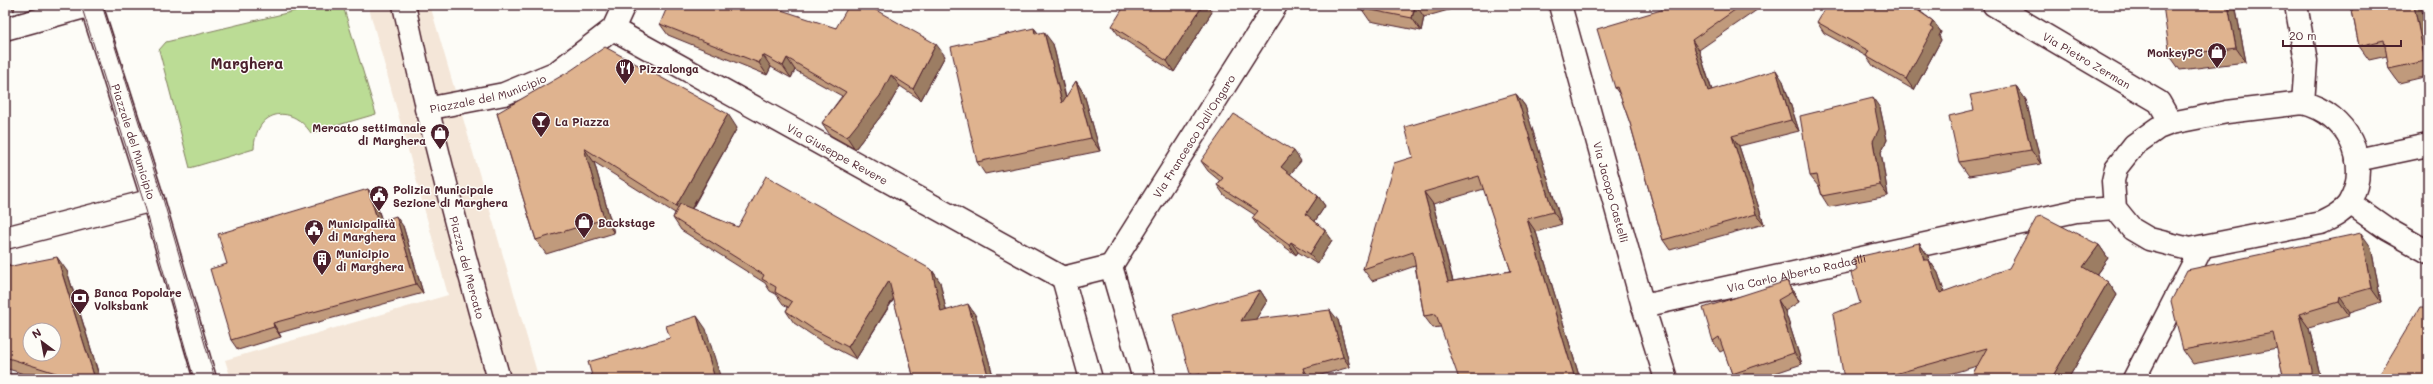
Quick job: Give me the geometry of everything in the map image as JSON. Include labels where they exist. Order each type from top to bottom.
[{"type":"street","name":"Piazzale del Municipio","points":[[5,238],[153,200],[91,5]]},
{"type":"street","points":[[5,28],[91,5]]},
{"type":"street","name":"Piazzale del Municipio","points":[[404,5],[426,108],[504,94],[557,72],[613,29],[624,5]]},
{"type":"street","name":"Via Francesco Dall'Ongaro","points":[[1111,266],[1276,5]]},
{"type":"street","name":"Via Jacopo Castelli","points":[[1560,5],[1643,306],[1666,379]]},
{"type":"street","name":"Via Pietro Zerman","points":[[1994,5],[2159,102],[2171,123]]},
{"type":"street","points":[[2296,5],[2306,61],[2303,102]]},
{"type":"street","name":"Via Giuseppe Revere","points":[[613,29],[1063,278]]},
{"type":"street","points":[[2303,102],[2327,112],[2342,124],[2347,131],[2357,160],[2358,182],[2350,202],[2337,215],[2321,223],[2189,249],[2176,248],[2149,239],[2132,229],[2115,208],[2113,181],[2120,162],[2145,135],[2171,123],[2227,112],[2303,102]]},
{"type":"street","name":"Piazza del Mercato","points":[[426,108],[471,283],[499,379]]},
{"type":"street","points":[[2357,160],[2428,145]]},
{"type":"street","points":[[153,200],[205,379]]},
{"type":"street","points":[[2350,202],[2387,229],[2428,252]]},
{"type":"street","name":"Via Carlo Alberto Radaelli","points":[[1643,306],[2076,211],[2115,208]]},
{"type":"street","points":[[2134,379],[2202,247]]},
{"type":"street","points":[[1091,379],[1063,278],[1111,266],[1144,379]]},
{"type":"shaded area","name":"Mercato settimanale di Marghera","points":[[368,5],[430,5],[539,379],[231,379],[225,360],[448,295]]},
{"type":"green space","points":[[320,5],[343,6],[376,114],[311,133],[303,123],[293,117],[284,114],[275,115],[267,119],[260,126],[256,136],[254,149],[190,168],[159,50],[166,42]]},
{"type":"building","points":[[668,5],[766,5],[836,28],[849,5],[867,5],[936,44],[913,89],[891,75],[880,96],[847,137],[822,123],[846,92],[787,58],[783,66],[763,55],[759,63],[660,24]]},
{"type":"building","points":[[1125,5],[1203,5],[1167,61],[1112,26]]},
{"type":"building","points":[[1362,5],[1415,5],[1412,18],[1361,8]]},
{"type":"building","points":[[1678,5],[1742,5],[1692,40],[1708,91],[1776,70],[1791,120],[1732,136],[1756,214],[1663,240],[1630,123],[1617,87],[1615,88],[1597,29]]},
{"type":"building","points":[[1827,5],[1910,5],[1933,21],[1930,27],[1933,29],[1906,79],[1866,56],[1869,51],[1817,22]]},
{"type":"building","points":[[2163,5],[2228,5],[2236,48],[2170,56]]},
{"type":"building","points":[[2351,5],[2414,5],[2425,61],[2389,69],[2384,40],[2359,46]]},
{"type":"building","points":[[1034,28],[1035,34],[1044,32],[1062,103],[1076,81],[1091,138],[977,162],[951,47]]},
{"type":"building","points":[[605,47],[728,114],[676,206],[584,148],[604,219],[536,240],[497,113],[570,71]]},
{"type":"building","points":[[2016,86],[2031,150],[1959,162],[1949,116],[1974,110],[1970,95]]},
{"type":"building","points":[[1516,94],[1553,212],[1527,219],[1575,379],[1459,379],[1436,314],[1424,316],[1413,252],[1363,269],[1394,163],[1413,157],[1405,127]],"holes":[[[1479,176],[1511,271],[1448,282],[1424,192]]]},
{"type":"building","points":[[1873,98],[1879,129],[1873,141],[1880,185],[1822,196],[1817,175],[1810,176],[1800,116]]},
{"type":"building","points":[[1234,114],[1294,151],[1281,167],[1318,196],[1306,214],[1325,230],[1310,254],[1291,242],[1289,245],[1252,218],[1258,211],[1217,185],[1223,178],[1201,161]]},
{"type":"building","points":[[766,176],[932,270],[941,312],[968,304],[989,379],[914,379],[889,281],[848,347],[813,329],[786,311],[792,302],[775,292],[776,287],[762,279],[764,275],[673,218],[680,204],[738,227]]},
{"type":"building","name":"Municipio di Marghera","points":[[368,189],[378,222],[396,216],[416,284],[273,323],[274,327],[231,340],[210,269],[227,264],[218,234]]},
{"type":"building","points":[[2042,216],[2099,245],[2083,267],[2108,282],[2051,379],[1970,379],[1987,348],[1884,377],[1885,379],[1844,379],[1833,314],[1860,303],[1851,273],[1857,269],[1853,258],[1919,243],[1924,260],[1929,260],[1940,293],[2009,268],[2037,217]]},
{"type":"building","points":[[2361,233],[2371,288],[2340,297],[2339,302],[2299,314],[2312,370],[2312,379],[2284,379],[2273,333],[2183,350],[2171,301],[2187,270]]},
{"type":"building","points":[[57,257],[95,379],[5,379],[5,374],[59,374],[5,357],[5,260],[7,267]]},
{"type":"building","points":[[1787,281],[1792,292],[1778,300],[1794,353],[1732,374],[1719,337],[1713,341],[1703,308]]},
{"type":"building","points":[[1260,290],[1241,321],[1330,310],[1343,357],[1303,368],[1306,379],[1201,379],[1200,374],[1191,377],[1173,315]]},
{"type":"building","points":[[2420,307],[2428,307],[2428,379],[2382,379],[2378,377]]},
{"type":"building","points":[[697,316],[715,379],[593,379],[588,362],[670,338],[666,326]]},
{"type":"building","points":[[2150,374],[2159,379],[2147,379]]},
{"type":"tram line","points":[[81,5],[144,203],[194,379]]},
{"type":"tram line","points":[[102,5],[163,199],[215,379]]},
{"type":"place","name":"MonkeyPC","points":[[2217,69]]},
{"type":"place","name":"Pizzalonga","points":[[625,85]]},
{"type":"place","name":"La Piazza","points":[[541,138]]},
{"type":"place","name":"Mercato settimanale di Marghera","points":[[440,150]]},
{"type":"place","name":"Polizia Municipale Sezione di Marghera","points":[[379,212]]},
{"type":"place","name":"Backstage","points":[[584,239]]},
{"type":"place","name":"Municipalità di Marghera","points":[[314,246]]},
{"type":"place","name":"Municipio di Marghera","points":[[322,276]]},
{"type":"place","name":"Banca Popolare Volksbank","points":[[80,315]]},
{"type":"district","name":"Marghera","points":[[247,63]]}]
